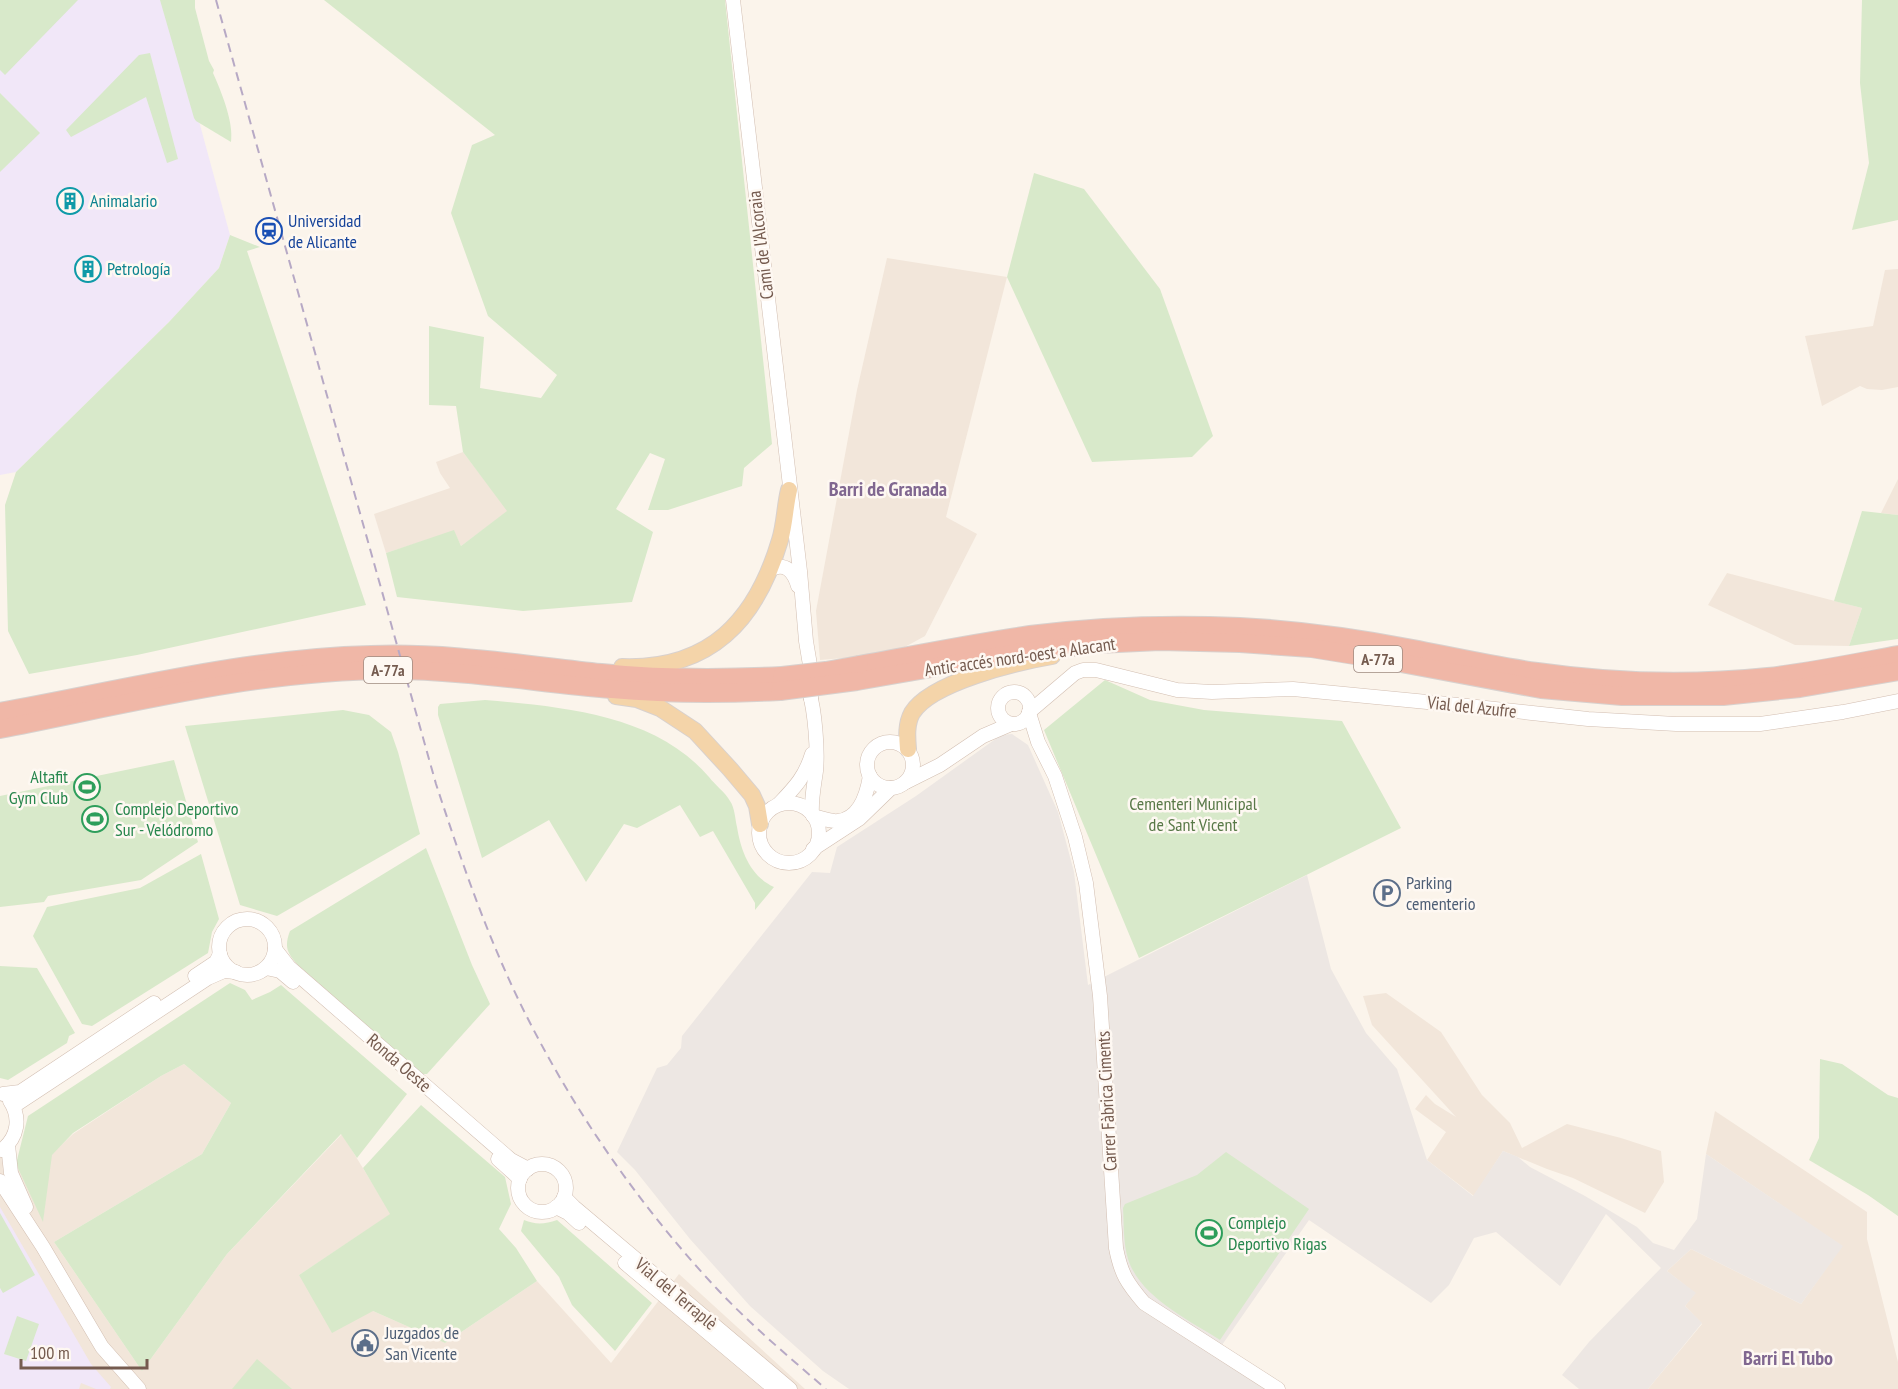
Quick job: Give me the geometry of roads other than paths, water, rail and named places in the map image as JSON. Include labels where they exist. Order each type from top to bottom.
[{"type":"highway","name":"Antic accés nord-oest a Alacant","points":[[858,673],[1029,635],[1164,626],[1250,628],[1326,634],[1536,672],[1611,680],[1658,682],[1770,676],[1898,656]]},
{"type":"highway","name":"Antic accés nord-oest a Alacant","points":[[858,673],[1097,644],[1160,641],[1311,648],[1540,689],[1622,696],[1723,696],[1764,692],[1898,671]]},
{"type":"highway","name":"A-77a","points":[[0,712],[128,689],[201,673],[273,662],[373,655],[424,655],[628,675],[781,683]]},
{"type":"highway","name":"A-77a","points":[[0,729],[230,684],[346,671],[422,671],[667,692],[735,693],[826,671],[858,673]]},
{"type":"main road","name":"A-77a","points":[[326,657],[349,649],[416,649],[471,652],[605,667],[638,668],[675,663],[696,654],[728,633],[744,616],[771,569],[781,536],[789,490]]},
{"type":"main road","name":"A-77a","points":[[909,751],[908,721],[913,712],[928,697],[983,673],[1013,664],[1067,654],[1140,648],[1225,648],[1333,657],[1456,680],[1476,677]]},
{"type":"main road","name":"A-77a","points":[[422,671],[433,675],[637,699],[660,708],[694,731],[730,769],[752,795],[757,806],[760,824]]},
{"type":"street","name":"Camí de l'Alcoraia","points":[[733,0],[800,570],[806,641],[813,683],[811,699]]},
{"type":"street","name":"Camí de l'Alcoraia","points":[[789,490],[792,572],[806,682],[811,699]]},
{"type":"street","points":[[771,569],[783,566],[792,572]]},
{"type":"street","name":"Camí de l'Alcoraia","points":[[792,572],[798,585],[801,625],[806,641]]},
{"type":"street","name":"Vial del Azufre","points":[[1029,713],[1075,673],[1083,670],[1095,670],[1177,690],[1212,692],[1293,689],[1588,719],[1676,724],[1760,724],[1843,712],[1898,701]]},
{"type":"street","points":[[815,744],[808,769],[792,791],[767,812],[760,824],[759,840],[762,847],[781,862],[793,862],[804,858],[813,849],[859,819],[891,788],[940,765],[983,736],[1023,722],[1029,713],[1028,701],[1014,692],[1004,695],[983,736]]},
{"type":"street","points":[[1023,696],[1054,692]]},
{"type":"street","points":[[811,699],[816,761],[812,791],[813,815],[818,828],[813,849]]},
{"type":"street","points":[[997,710],[1001,719],[1012,724]]},
{"type":"street","name":"Carrer Fàbrica Ciments","points":[[1029,713],[1038,742],[1055,776],[1075,837],[1086,883],[1100,996],[1120,1268],[1130,1287],[1144,1303],[1278,1389]]},
{"type":"street","name":"Carrer Fàbrica Ciments","points":[[1012,724],[1038,742]]},
{"type":"street","points":[[891,788],[875,783],[870,776],[867,762],[869,755],[877,745],[883,742],[897,742],[927,762],[940,765]]},
{"type":"street","points":[[906,782],[913,768],[913,760],[909,751]]},
{"type":"street","points":[[779,804],[791,803],[803,806],[813,815],[837,822],[858,811],[863,803],[870,776]]},
{"type":"street","name":"Ronda Oeste","points":[[1,1093],[20,1092],[203,971],[216,962],[220,954],[220,941],[225,930],[235,921],[254,919],[266,925],[272,932],[275,950],[289,967],[511,1160],[524,1174]]},
{"type":"street","points":[[220,954],[226,965],[236,972],[252,975],[266,968],[275,950]]},
{"type":"street","name":"Ronda Oeste","points":[[266,968],[284,973],[506,1166],[524,1174]]},
{"type":"street","points":[[14,1106],[208,978],[224,971],[236,972]]},
{"type":"street","points":[[1,1093],[14,1106],[17,1122],[15,1133],[4,1148],[11,1173],[43,1247]]},
{"type":"street","points":[[543,1164],[557,1170],[562,1174],[565,1183],[560,1202],[547,1211],[529,1208],[522,1202],[518,1191],[524,1174],[535,1165],[543,1164]]},
{"type":"street","points":[[0,1181],[43,1247],[102,1347],[139,1389]]},
{"type":"street","name":"Vial del Terraplè","points":[[560,1202],[568,1213],[666,1299],[775,1389]]},
{"type":"street","name":"Vial del Terraplè","points":[[560,1202],[574,1207],[790,1389]]},
{"type":"railway","points":[[216,0],[436,784],[466,873],[500,960],[546,1054],[567,1090],[638,1195],[719,1291],[826,1389]]},
{"type":"place","name":"Animalario","points":[[70,201]]},
{"type":"place","name":"Universidad de Alicante","points":[[269,231]]},
{"type":"place","name":"Petrología","points":[[88,269]]},
{"type":"place","name":"Altafit Gym Club","points":[[87,787]]},
{"type":"place","name":"Complejo Deportivo Sur - Velódromo","points":[[95,819]]},
{"type":"place","name":"Parking cementerio","points":[[1387,893]]},
{"type":"place","name":"Complejo Deportivo Rigas","points":[[1209,1233]]},
{"type":"place","name":"Juzgados de San Vicente","points":[[365,1343]]},
{"type":"district","name":"Barri de Granada","points":[[888,489]]},
{"type":"district","name":"Barri El Tubo","points":[[1788,1358]]},
{"type":"park label","name":"Cementeri Municipal de Sant Vicent","points":[[1193,814]]}]
